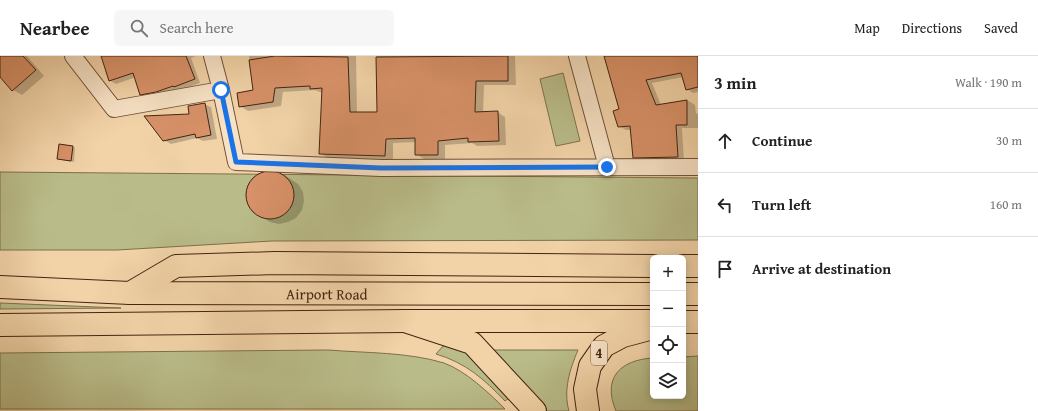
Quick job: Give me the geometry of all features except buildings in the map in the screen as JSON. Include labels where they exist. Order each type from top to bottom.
[{"type":"main road","points":[[130,293],[176,266],[275,263],[650,266]]},
{"type":"main road","points":[[686,266],[698,266]]},
{"type":"main road","name":"Airport Road","points":[[0,287],[130,293],[650,294]]},
{"type":"main road","points":[[686,294],[698,294]]},
{"type":"main road","points":[[405,321],[472,343],[535,411]]},
{"type":"main road","name":"Airport Road","points":[[0,325],[405,321],[650,322]]},
{"type":"main road","points":[[686,322],[698,322]]},
{"type":"main road","name":"4","points":[[588,411],[585,389],[588,374],[590,366],[604,346],[623,336],[650,329]]},
{"type":"street","points":[[73,56],[114,109],[221,90]]},
{"type":"street","points":[[212,56],[221,90],[236,162],[381,168],[698,167]]},
{"type":"street","points":[[578,56],[607,167]]},
{"type":"green space","points":[[563,73],[580,141],[556,146],[540,79]]},
{"type":"green space","points":[[0,172],[698,178],[698,240],[272,241],[117,250],[0,250]]},
{"type":"green space","points":[[0,303],[121,308],[0,309]]},
{"type":"green space","points":[[456,345],[470,351],[509,398],[505,401],[474,373],[456,362],[436,354],[443,346]]},
{"type":"green space","points":[[328,350],[401,355],[430,359],[444,363],[461,371],[469,377],[505,409],[0,409],[0,353]]},
{"type":"green space","points":[[487,350],[578,350],[568,380],[567,403],[569,411],[547,411]]},
{"type":"green space","points":[[698,356],[698,411],[616,411],[612,399],[611,389],[613,380],[623,367],[631,362],[641,359],[650,358],[650,399],[686,399],[686,357]]},
{"type":"route","points":[[221,90],[236,162],[381,168],[607,167]]}]
